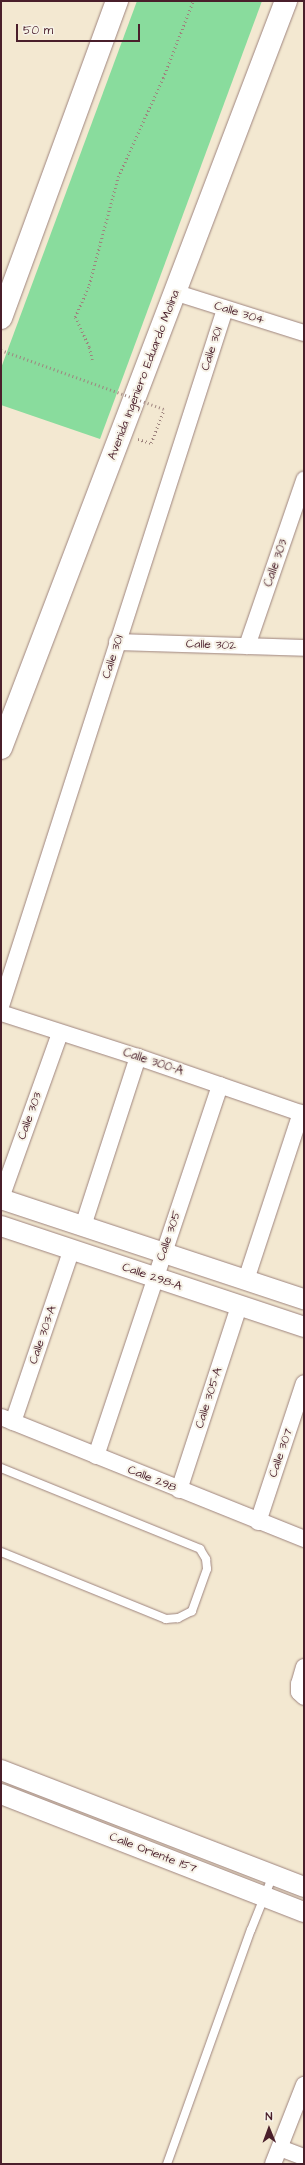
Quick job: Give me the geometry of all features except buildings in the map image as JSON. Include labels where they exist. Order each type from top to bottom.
[{"type":"main road","points":[[1,318],[7,280],[117,1]]},
{"type":"main road","name":"Avenida Ingeniero Eduardo Molina","points":[[1,748],[286,1]]},
{"type":"street","name":"Calle 304","points":[[174,292],[304,333]]},
{"type":"street","name":"Calle 301","points":[[1,1006],[225,309]]},
{"type":"street","name":"Calle 303","points":[[247,646],[304,480]]},
{"type":"street","name":"Calle 302","points":[[117,642],[304,648]]},
{"type":"street","name":"Calle 300-A","points":[[1,1014],[138,1057],[303,1113]]},
{"type":"street","name":"Calle 303","points":[[1,1199],[60,1033]]},
{"type":"street","points":[[83,1226],[138,1057]]},
{"type":"street","name":"Calle 305","points":[[96,1456],[220,1085]]},
{"type":"street","points":[[246,1280],[303,1113]]},
{"type":"street","points":[[1,1199],[163,1254],[304,1299]]},
{"type":"street","name":"Calle 298-A","points":[[1,1226],[72,1248],[155,1278],[304,1328]]},
{"type":"street","name":"Calle 303-A","points":[[7,1419],[72,1248]]},
{"type":"street","name":"Calle 305-A","points":[[179,1490],[239,1306]]},
{"type":"street","name":"Calle 307","points":[[258,1522],[304,1383]]},
{"type":"street","name":"Calle 298","points":[[7,1419],[258,1522],[304,1539]]},
{"type":"street","points":[[302,1694],[299,1684],[304,1667]]},
{"type":"street","points":[[1,1794],[5,1772]]},
{"type":"street","name":"Calle Oriente 157","points":[[5,1772],[304,1887]]},
{"type":"street","name":"Calle Oriente 157","points":[[1,1794],[304,1912]]},
{"type":"street","points":[[273,2164],[304,2085]]},
{"type":"street","points":[[280,2148],[304,2157]]},
{"type":"lane","points":[[1,1468],[200,1549],[206,1559],[207,1569],[192,1611],[178,1618],[166,1618],[1,1552]]},
{"type":"lane","points":[[167,2164],[273,1874]]},
{"type":"path","points":[[92,360],[89,347],[75,317],[89,285],[118,177],[163,78],[193,1]]},
{"type":"path","points":[[1,350],[164,409],[151,443],[122,434]]},
{"type":"green space","points":[[137,1],[262,1],[100,439],[1,405],[1,368]]}]
